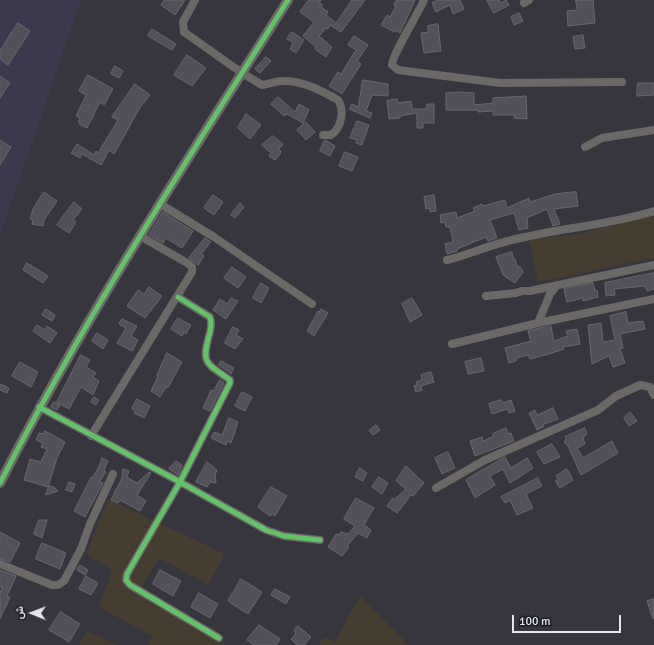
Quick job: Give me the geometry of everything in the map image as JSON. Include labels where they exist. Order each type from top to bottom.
[{"type":"street","points":[[195,0],[182,22],[184,32],[242,73],[262,85],[280,81],[296,82],[308,85],[338,100],[342,108],[337,129],[331,135],[323,135]]},
{"type":"street","points":[[1,480],[65,361],[140,236],[288,0]]},
{"type":"street","points":[[424,0],[414,22],[393,57],[392,65],[398,70],[500,83],[622,82]]},
{"type":"street","points":[[585,147],[602,138],[654,130]]},
{"type":"street","points":[[160,204],[214,237],[312,304]]},
{"type":"street","points":[[447,260],[507,241],[549,232],[609,223],[654,211]]},
{"type":"street","points":[[91,436],[190,277],[192,268],[140,236]]},
{"type":"street","points":[[486,296],[516,294],[522,291],[530,291],[654,265]]},
{"type":"street","points":[[538,323],[550,294],[557,285]]},
{"type":"street","points":[[178,297],[210,317],[212,325],[204,353],[206,360],[210,366],[230,380],[230,383],[180,482],[127,574],[126,580],[130,585],[219,638]]},
{"type":"street","points":[[452,344],[538,323],[654,299]]},
{"type":"street","points":[[436,488],[486,460],[598,410],[616,396],[640,385],[650,388],[654,395]]},
{"type":"street","points":[[39,407],[180,482],[266,530],[284,536],[320,540]]},
{"type":"street","points":[[0,564],[52,585],[58,585],[64,581],[81,548],[90,524],[113,474]]},
{"type":"shaded area","points":[[0,0],[81,0],[0,237]]},
{"type":"shaded area","points":[[654,215],[654,258],[538,282],[529,239],[575,235]]},
{"type":"shaded area","points":[[108,499],[225,554],[208,585],[159,558],[140,590],[226,645],[148,645],[152,636],[99,607],[112,570],[86,554]]},
{"type":"shaded area","points":[[360,596],[409,645],[319,645],[324,637],[335,642]]},
{"type":"shaded area","points":[[86,631],[118,645],[79,645]]},
{"type":"building","points":[[165,0],[185,0],[175,15],[161,5]]},
{"type":"building","points":[[309,0],[321,0],[319,3],[323,5],[321,7],[328,12],[326,15],[336,23],[352,0],[365,0],[341,32],[330,25],[328,29],[326,28],[319,36],[332,47],[326,57],[315,49],[316,47],[303,36],[314,22],[300,12]]},
{"type":"building","points":[[397,0],[415,0],[400,33],[395,30],[394,32],[381,25],[387,15],[390,17],[396,6],[394,5]]},
{"type":"building","points":[[439,0],[460,0],[464,9],[453,14],[450,5],[436,12],[432,3]]},
{"type":"building","points":[[487,0],[499,0],[501,3],[506,0],[509,5],[494,13]]},
{"type":"building","points":[[576,0],[593,0],[595,23],[568,26],[567,11],[577,10]]},
{"type":"building","points":[[519,13],[523,21],[514,25],[511,17]]},
{"type":"building","points":[[18,23],[30,31],[8,65],[0,59],[0,51]]},
{"type":"building","points":[[438,24],[441,51],[424,53],[421,33],[428,32],[428,26]]},
{"type":"building","points":[[152,29],[176,44],[172,50],[148,36]]},
{"type":"building","points":[[292,32],[304,40],[296,53],[290,49],[293,43],[287,39]]},
{"type":"building","points":[[583,35],[585,48],[575,49],[573,37]]},
{"type":"building","points":[[354,36],[368,45],[357,61],[361,64],[342,94],[329,86],[338,72],[341,74],[356,50],[348,45]]},
{"type":"building","points":[[187,55],[206,68],[192,86],[174,75]]},
{"type":"building","points":[[266,57],[271,61],[260,73],[255,69]]},
{"type":"building","points":[[115,66],[123,71],[119,78],[111,74]]},
{"type":"building","points":[[88,75],[113,89],[104,105],[100,102],[87,128],[79,124],[80,122],[78,121],[80,118],[76,116],[86,95],[79,91]]},
{"type":"building","points":[[0,76],[10,83],[0,98]]},
{"type":"building","points":[[363,80],[388,84],[388,96],[372,95],[366,111],[372,113],[370,118],[349,109],[352,104],[358,107]]},
{"type":"building","points":[[638,83],[654,83],[654,95],[637,96]]},
{"type":"building","points":[[135,84],[150,95],[139,109],[114,154],[109,150],[101,165],[82,154],[80,158],[71,153],[77,144],[94,155],[96,151],[98,153],[118,120],[112,117]]},
{"type":"building","points":[[446,93],[474,93],[474,105],[493,103],[493,98],[526,96],[527,119],[514,118],[515,115],[493,115],[493,111],[478,112],[478,110],[446,110]]},
{"type":"building","points":[[278,97],[295,112],[299,104],[309,110],[303,123],[287,114],[284,116],[271,104]]},
{"type":"building","points":[[397,99],[398,103],[411,101],[412,109],[427,109],[427,104],[434,104],[434,123],[423,123],[423,128],[417,128],[417,113],[400,116],[400,118],[389,119],[387,101]]},
{"type":"building","points":[[246,114],[261,125],[250,139],[238,128]]},
{"type":"building","points":[[357,121],[369,125],[362,145],[356,143],[357,140],[350,138]]},
{"type":"building","points":[[306,122],[315,132],[306,140],[297,130]]},
{"type":"building","points":[[273,136],[283,144],[279,149],[281,151],[280,154],[275,160],[269,156],[271,153],[262,145]]},
{"type":"building","points":[[0,140],[11,147],[0,165]]},
{"type":"building","points":[[325,140],[335,146],[330,156],[320,151]]},
{"type":"building","points":[[345,152],[358,157],[352,171],[339,166]]},
{"type":"building","points":[[44,192],[57,201],[44,220],[43,226],[32,224],[33,220],[30,219],[33,209]]},
{"type":"building","points":[[576,192],[578,206],[554,209],[560,224],[553,226],[547,209],[527,218],[528,228],[519,230],[514,213],[490,220],[497,238],[488,241],[486,237],[457,249],[457,251],[447,254],[445,244],[453,242],[450,227],[446,227],[445,222],[441,223],[440,215],[456,212],[457,218],[475,211],[473,208],[482,204],[483,206],[505,200],[507,208],[529,198],[530,202],[555,194]]},
{"type":"building","points":[[213,195],[223,202],[214,215],[204,208]]},
{"type":"building","points":[[434,195],[436,211],[430,212],[430,208],[426,209],[424,197]]},
{"type":"building","points":[[74,202],[82,209],[73,220],[76,222],[69,233],[57,225]]},
{"type":"building","points":[[240,203],[244,207],[235,218],[231,215]]},
{"type":"building","points":[[163,212],[193,231],[182,248],[166,238],[163,243],[149,235]]},
{"type":"building","points":[[205,238],[211,242],[201,254],[204,256],[198,265],[189,258]]},
{"type":"building","points":[[512,252],[517,266],[521,268],[523,272],[515,283],[503,275],[496,257]]},
{"type":"building","points":[[27,263],[48,276],[43,283],[23,270]]},
{"type":"building","points":[[232,267],[246,277],[238,288],[224,278]]},
{"type":"building","points":[[654,273],[654,289],[647,291],[645,286],[614,289],[615,295],[606,296],[605,283]]},
{"type":"building","points":[[261,283],[269,288],[261,303],[253,298]]},
{"type":"building","points":[[593,283],[595,291],[597,290],[598,297],[583,301],[583,298],[567,302],[564,289]]},
{"type":"building","points":[[149,287],[162,296],[145,318],[127,306],[138,290],[144,294]]},
{"type":"building","points":[[231,298],[238,301],[226,319],[213,310],[220,299],[227,304]]},
{"type":"building","points":[[412,298],[422,315],[410,322],[402,304]]},
{"type":"building","points":[[46,309],[55,315],[52,321],[42,315]]},
{"type":"building","points":[[321,309],[328,313],[314,336],[307,331],[318,311],[319,312]]},
{"type":"building","points":[[626,312],[628,323],[643,321],[645,329],[620,334],[623,348],[620,349],[625,363],[613,367],[609,356],[592,364],[588,325],[601,323],[603,342],[615,340],[610,316]]},
{"type":"building","points":[[178,318],[191,325],[186,334],[184,332],[182,336],[171,329]]},
{"type":"building","points":[[122,319],[137,326],[131,336],[138,340],[132,351],[117,343],[126,328],[119,324]]},
{"type":"building","points":[[37,325],[45,330],[47,326],[57,333],[50,343],[33,331]]},
{"type":"building","points":[[551,326],[554,341],[568,336],[566,331],[577,329],[580,344],[563,347],[564,349],[530,359],[528,355],[516,358],[516,361],[509,363],[505,348],[531,341],[528,331]]},
{"type":"building","points":[[233,327],[239,330],[236,335],[243,339],[235,349],[225,343]]},
{"type":"building","points":[[97,333],[108,340],[103,349],[92,341]]},
{"type":"building","points":[[167,353],[182,362],[168,388],[166,387],[160,397],[151,391]]},
{"type":"building","points":[[81,355],[90,360],[86,367],[96,373],[93,377],[99,381],[93,395],[81,387],[69,409],[57,402]]},
{"type":"building","points":[[481,358],[484,371],[468,374],[465,362]]},
{"type":"building","points":[[221,361],[234,368],[231,374],[219,365]]},
{"type":"building","points":[[20,362],[38,372],[31,387],[12,376]]},
{"type":"building","points":[[431,372],[434,382],[421,386],[422,390],[416,392],[414,386],[417,385],[416,382],[422,380],[421,375]]},
{"type":"building","points":[[220,380],[224,383],[210,411],[203,408],[211,390],[213,391]]},
{"type":"building","points":[[0,384],[9,388],[7,393],[0,390]]},
{"type":"building","points":[[242,392],[252,397],[245,411],[235,406]]},
{"type":"building","points":[[94,397],[99,400],[96,405],[91,402]]},
{"type":"building","points":[[137,399],[150,406],[144,418],[134,413],[135,410],[132,409]]},
{"type":"building","points":[[501,400],[503,403],[511,400],[515,411],[509,413],[507,409],[492,414],[489,404]]},
{"type":"building","points":[[54,402],[60,405],[57,410],[51,407]]},
{"type":"building","points":[[553,408],[558,419],[544,424],[543,427],[537,430],[529,413],[535,410],[537,415]]},
{"type":"building","points":[[630,412],[637,421],[629,426],[624,418]]},
{"type":"building","points":[[229,418],[238,422],[231,443],[227,441],[226,445],[211,438],[214,432],[222,435]]},
{"type":"building","points":[[376,425],[380,430],[373,435],[369,431]]},
{"type":"building","points":[[506,428],[508,434],[511,433],[514,441],[475,456],[470,441],[482,437],[483,441]]},
{"type":"building","points":[[585,428],[587,434],[583,438],[585,444],[577,448],[583,458],[612,441],[618,453],[581,475],[568,446],[564,442],[566,439],[565,437]]},
{"type":"building","points":[[45,431],[65,442],[57,458],[48,487],[24,480],[30,459],[41,462],[47,449],[41,447],[43,443],[36,440],[39,433],[43,434]]},
{"type":"building","points":[[552,444],[560,457],[544,464],[537,452]]},
{"type":"building","points":[[448,452],[455,468],[442,474],[435,458]]},
{"type":"building","points":[[505,457],[511,468],[527,458],[533,468],[510,483],[503,469],[490,476],[495,485],[475,498],[466,480]]},
{"type":"building","points":[[102,458],[108,461],[104,470],[106,472],[99,482],[103,483],[85,517],[74,511],[91,477],[92,478],[99,467]]},
{"type":"building","points":[[176,461],[182,465],[178,475],[169,469]]},
{"type":"building","points":[[207,462],[217,470],[215,475],[216,483],[210,482],[207,487],[196,482]]},
{"type":"building","points":[[406,466],[424,483],[413,496],[411,495],[397,513],[387,506],[392,499],[395,499],[406,489],[396,481]]},
{"type":"building","points":[[360,468],[367,473],[363,481],[355,477]]},
{"type":"building","points":[[123,469],[129,471],[127,477],[137,483],[149,472],[151,473],[137,495],[146,501],[140,511],[120,500],[118,503],[111,500],[122,478]]},
{"type":"building","points":[[567,469],[573,480],[560,488],[555,481],[558,480],[556,476]]},
{"type":"building","points":[[379,477],[388,483],[382,494],[372,487]]},
{"type":"building","points":[[538,478],[542,486],[526,494],[533,508],[517,515],[510,500],[505,503],[501,497]]},
{"type":"building","points":[[69,482],[75,484],[72,492],[66,490]]},
{"type":"building","points":[[49,486],[54,487],[58,491],[46,495]]},
{"type":"building","points":[[271,487],[287,496],[275,516],[272,514],[270,516],[258,507]]},
{"type":"building","points":[[356,498],[374,508],[364,525],[371,530],[367,538],[358,533],[347,546],[349,547],[342,556],[328,547],[336,534],[338,535],[341,532],[348,534],[355,526],[344,519]]},
{"type":"building","points":[[39,520],[47,520],[42,538],[34,534]]},
{"type":"building","points":[[0,532],[20,543],[10,562],[0,559]]},
{"type":"building","points":[[42,543],[66,553],[60,569],[36,559]]},
{"type":"building","points":[[80,565],[88,570],[85,575],[77,570]]},
{"type":"building","points":[[0,570],[16,576],[7,596],[10,597],[0,619],[0,593],[2,588],[0,586]]},
{"type":"building","points":[[160,570],[181,581],[173,596],[153,584]]},
{"type":"building","points":[[86,576],[98,583],[91,595],[79,589]]},
{"type":"building","points":[[241,579],[262,592],[248,614],[228,601]]},
{"type":"building","points":[[275,589],[290,597],[286,604],[271,595]]},
{"type":"building","points":[[199,593],[218,604],[210,618],[191,607]]},
{"type":"building","points":[[653,599],[654,602],[653,619],[647,601]]},
{"type":"building","points":[[61,612],[80,624],[69,642],[49,630]]},
{"type":"building","points":[[259,625],[280,639],[276,645],[254,645],[247,640]]},
{"type":"building","points":[[298,626],[311,637],[304,645],[297,645],[291,639],[296,634],[294,631]]},
{"type":"cycle path","points":[[0,483],[67,359],[103,298],[176,178],[288,0]]},
{"type":"cycle path","points":[[178,297],[210,317],[211,326],[206,350],[207,361],[230,380],[230,383],[180,482],[266,530],[284,536],[320,540]]},
{"type":"cycle path","points":[[39,407],[180,482],[127,574],[126,580],[130,585],[219,638]]}]
